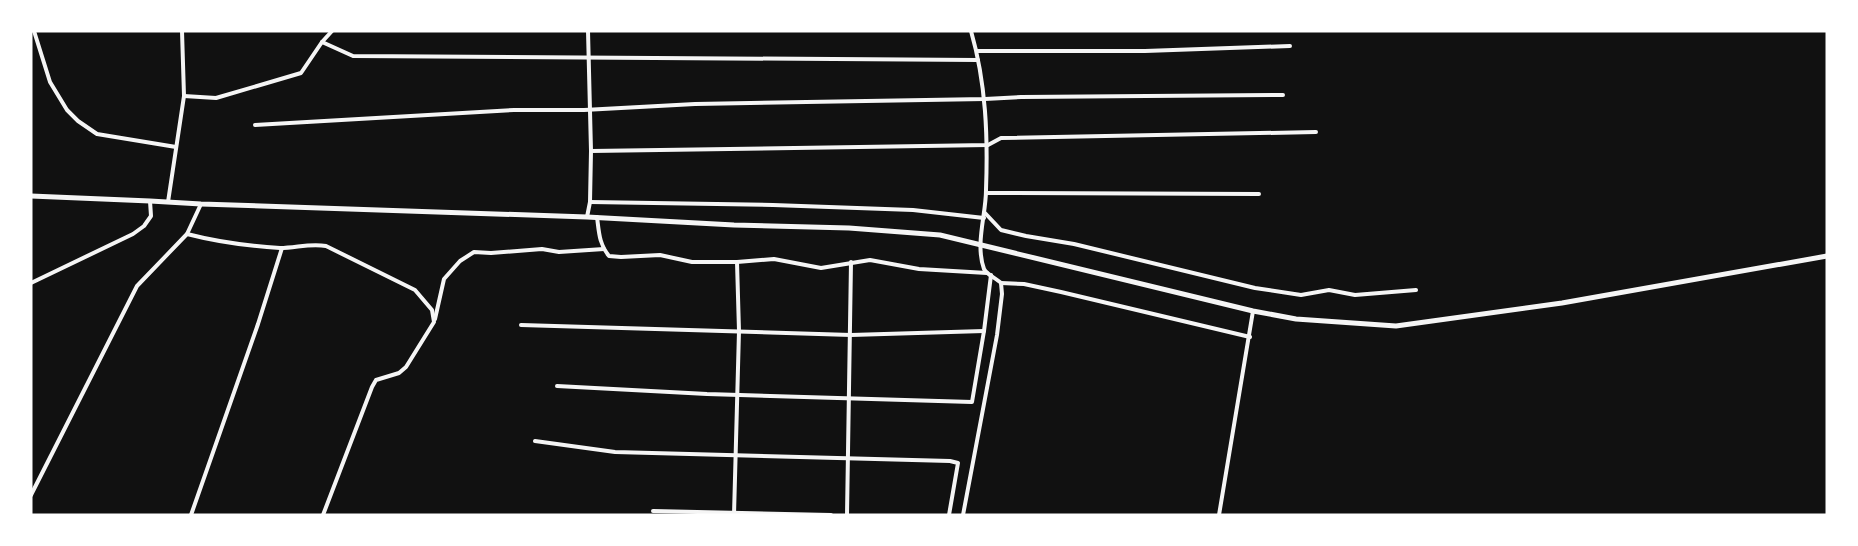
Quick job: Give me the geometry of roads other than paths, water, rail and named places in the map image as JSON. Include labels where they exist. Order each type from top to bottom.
[{"type":"main road","points":[[31,196],[201,204],[597,217],[734,225],[849,228],[940,235],[1253,311],[1296,319],[1396,326],[1562,303],[1827,256]]},
{"type":"street","points":[[34,31],[50,82],[67,110],[78,121],[97,134],[176,147]]},
{"type":"street","points":[[168,202],[184,96],[182,31]]},
{"type":"street","points":[[184,96],[216,98],[301,74],[322,42],[332,31]]},
{"type":"street","points":[[587,217],[590,202],[591,151],[588,31]]},
{"type":"street","points":[[971,31],[977,51],[985,99],[988,144],[986,193],[980,244],[984,268],[989,274],[1001,283],[1024,284],[1062,292],[1250,337]]},
{"type":"street","points":[[322,42],[353,56],[978,60]]},
{"type":"street","points":[[977,51],[1145,51],[1290,46]]},
{"type":"street","points":[[255,125],[514,110],[590,110],[696,104],[1030,97],[1283,95]]},
{"type":"street","points":[[591,151],[988,144],[1001,138],[1316,132]]},
{"type":"street","points":[[986,193],[1259,194]]},
{"type":"street","points":[[31,283],[133,234],[144,226],[151,216],[150,201]]},
{"type":"street","points":[[590,202],[773,205],[913,210],[984,216],[1001,230],[1074,244],[1255,288],[1300,295],[1329,290],[1355,295],[1416,290]]},
{"type":"street","points":[[31,495],[137,286],[188,234],[201,204]]},
{"type":"street","points":[[597,217],[600,239],[609,256],[660,255],[692,262],[736,262],[774,259],[821,268],[870,260],[919,269],[989,274]]},
{"type":"street","points":[[188,234],[217,242],[282,248],[313,244],[326,246],[415,290],[432,310],[434,322]]},
{"type":"street","points":[[191,515],[258,324],[282,248]]},
{"type":"street","points":[[323,515],[376,380],[399,373],[406,367],[434,322],[444,279],[460,262],[474,252],[491,253],[542,249],[559,252],[604,249]]},
{"type":"street","points":[[734,514],[739,331],[736,262]]},
{"type":"street","points":[[847,515],[851,262]]},
{"type":"street","points":[[557,386],[850,400],[972,402],[984,331],[989,274]]},
{"type":"street","points":[[963,515],[997,335],[1002,294],[1001,283]]},
{"type":"street","points":[[1219,515],[1253,311]]},
{"type":"street","points":[[520,324],[851,335],[984,331]]},
{"type":"street","points":[[535,442],[615,452],[950,461],[958,463],[949,515]]},
{"type":"street","points":[[653,511],[831,515]]}]
